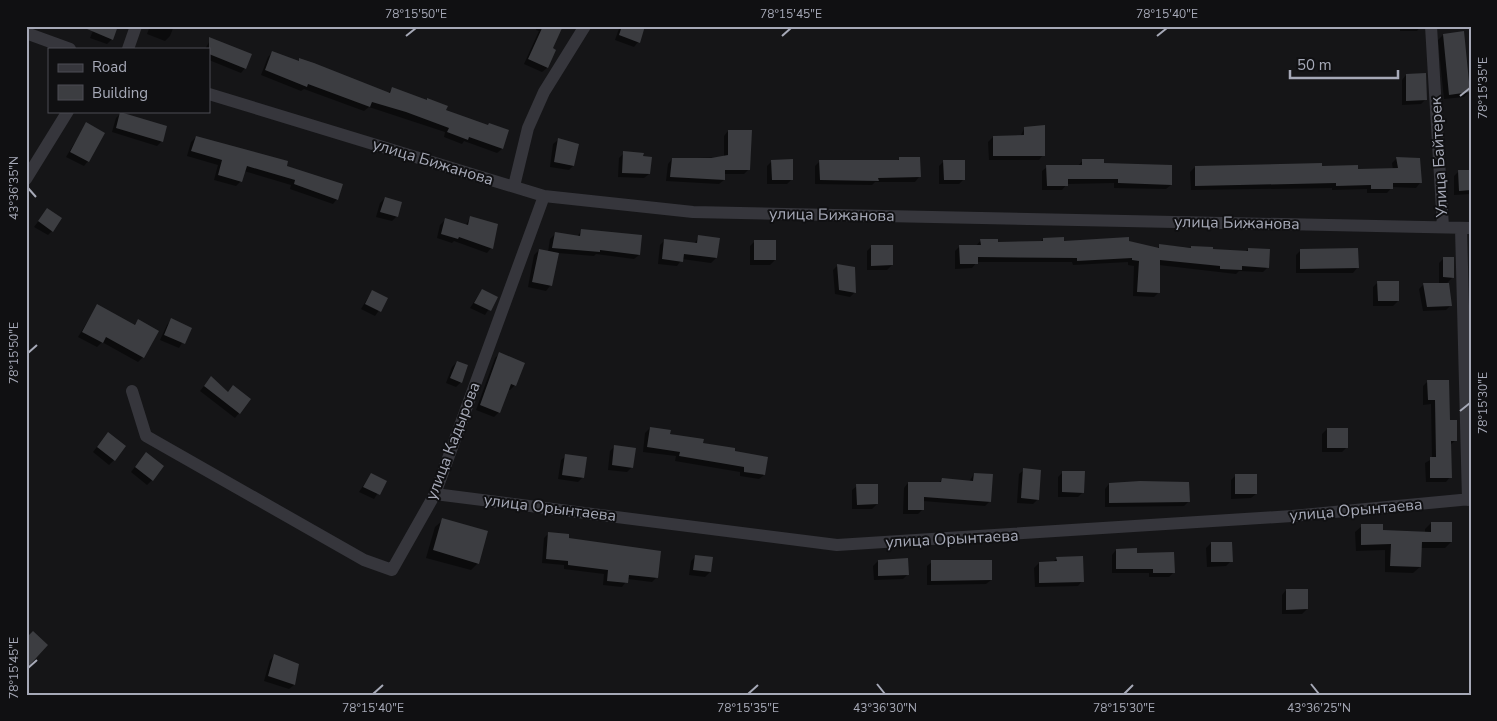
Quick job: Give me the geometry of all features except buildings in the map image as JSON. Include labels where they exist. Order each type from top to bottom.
[{"type":"street","points":[[128,48],[136,26]]},
{"type":"street","points":[[514,186],[528,128],[544,92],[585,26]]},
{"type":"street","name":"Улица Байтерек","points":[[1431,26],[1443,227]]},
{"type":"street","points":[[26,33],[67,48]]},
{"type":"street","name":"улица Бижанова","points":[[210,94],[544,196],[693,212],[1466,228]]},
{"type":"street","points":[[26,179],[67,112]]},
{"type":"street","name":"улица Кадырова","points":[[132,391],[146,436],[364,560],[392,570],[436,494],[544,196]]},
{"type":"street","points":[[1466,228],[1469,499]]},
{"type":"street","name":"улица Орынтаева","points":[[436,494],[837,545],[1292,516],[1469,499]]}]
